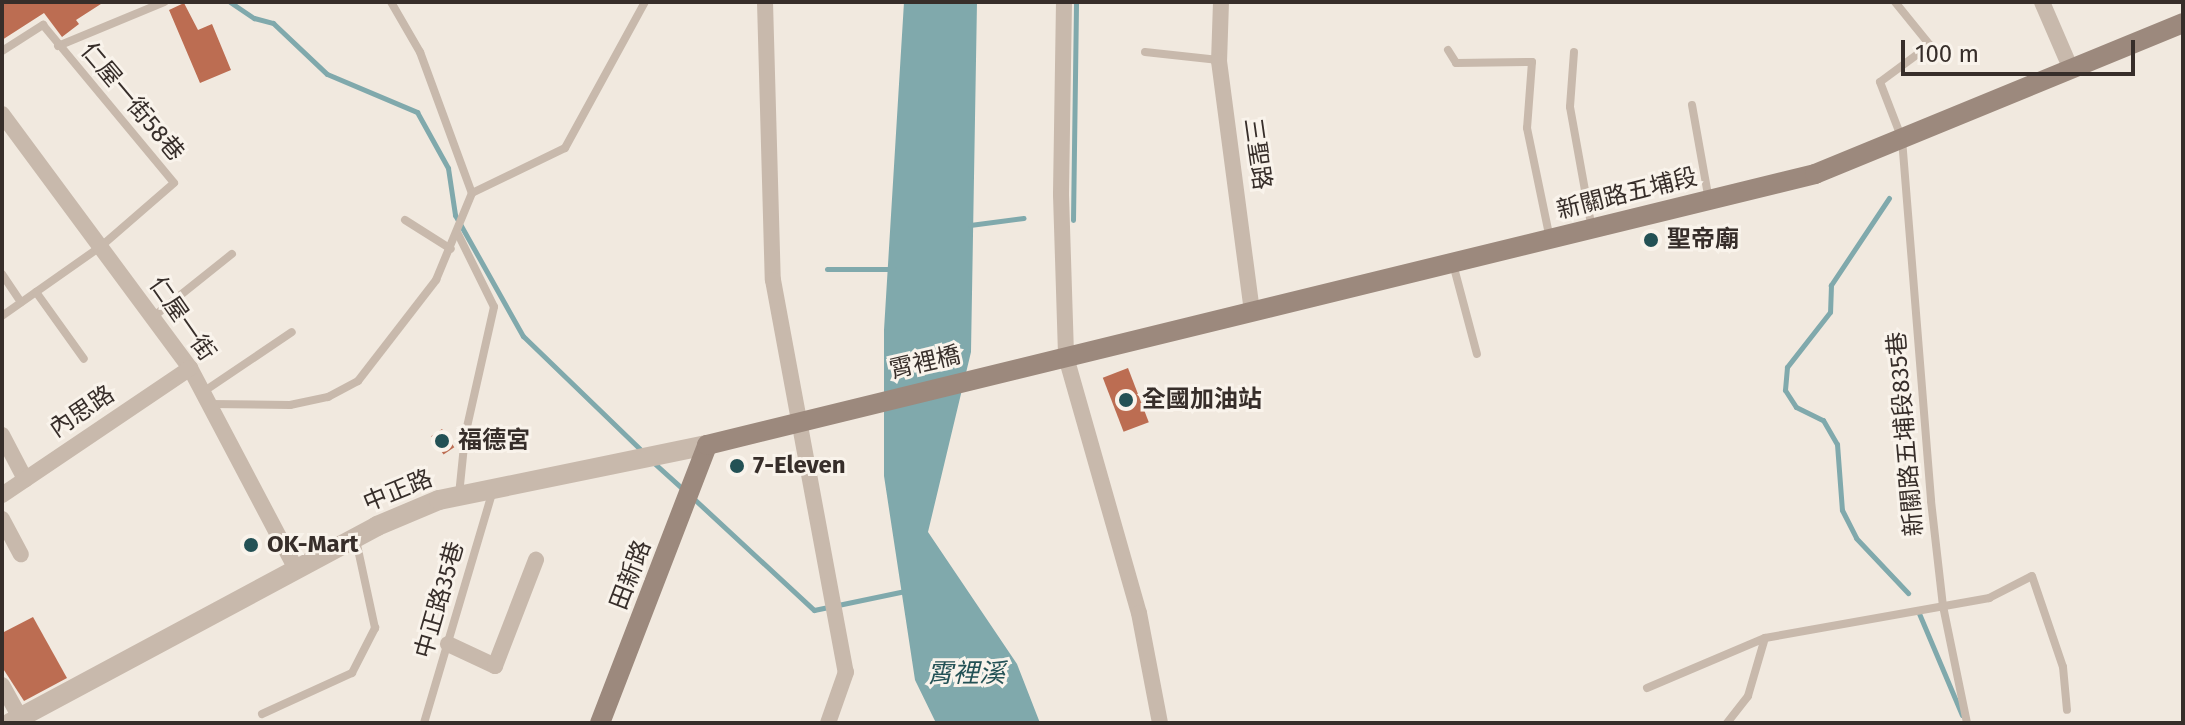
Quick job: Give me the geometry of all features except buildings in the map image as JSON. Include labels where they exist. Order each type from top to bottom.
[{"type":"main road","name":"新關路五埔段","points":[[1066,357],[1815,174],[2183,23]]},
{"type":"main road","name":"霄裡橋","points":[[797,420],[1066,357]]},
{"type":"main road","name":"中正路","points":[[707,445],[797,420]]},
{"type":"main road","name":"田新路","points":[[600,723],[707,445]]},
{"type":"street","points":[[765,2],[773,280],[846,672],[828,723]]},
{"type":"street","points":[[1064,2],[1061,195],[1066,357],[1139,613],[1160,723]]},
{"type":"street","name":"三聖路","points":[[1221,2],[1219,61],[1252,312]]},
{"type":"street","points":[[2042,2],[2070,67]]},
{"type":"street","name":"仁屋一街","points":[[2,114],[190,368],[296,569]]},
{"type":"street","name":"內思路","points":[[2,495],[190,368]]},
{"type":"street","points":[[2,435],[25,479]]},
{"type":"street","name":"中正路","points":[[28,718],[355,537],[459,496],[707,445]]},
{"type":"street","points":[[2,519],[21,554]]},
{"type":"street","points":[[448,644],[495,666],[536,560]]},
{"type":"street","points":[[2,685],[28,718]]},
{"type":"lane","points":[[2,51],[43,25],[58,46],[164,2]]},
{"type":"lane","points":[[206,398],[290,405],[328,397],[358,381],[436,280],[451,249],[472,193],[420,52],[391,2]]},
{"type":"lane","points":[[472,193],[565,148],[645,2]]},
{"type":"lane","name":"新關路五埔段835巷","points":[[1895,2],[1930,45],[1880,82],[1902,139],[1943,606],[1967,723]]},
{"type":"lane","name":"仁屋一街58巷","points":[[58,46],[174,183],[100,247]]},
{"type":"lane","points":[[1448,50],[1456,63],[1532,62],[1527,128],[1550,240]]},
{"type":"lane","points":[[1145,52],[1219,61]]},
{"type":"lane","points":[[1574,52],[1570,107],[1592,230]]},
{"type":"lane","points":[[1692,105],[1709,200]]},
{"type":"lane","points":[[405,220],[451,249]]},
{"type":"lane","points":[[458,234],[494,307],[465,436],[459,496]]},
{"type":"lane","points":[[2,316],[100,247]]},
{"type":"lane","points":[[152,317],[232,254]]},
{"type":"lane","points":[[1453,264],[1477,354]]},
{"type":"lane","points":[[2,274],[21,302]]},
{"type":"lane","points":[[36,292],[84,359]]},
{"type":"lane","points":[[206,398],[292,332]]},
{"type":"lane","name":"中正路35巷","points":[[424,723],[493,488]]},
{"type":"lane","points":[[262,714],[352,673],[358,662],[375,628],[355,537]]},
{"type":"lane","points":[[1647,688],[1765,638],[1989,598],[2032,576],[2063,667],[2067,710]]},
{"type":"lane","points":[[1727,723],[1748,696],[1765,638]]},
{"type":"water","name":"霄裡溪","points":[[904,2],[977,2],[971,352],[928,532],[1017,664],[1040,723],[936,723],[915,680],[884,476],[884,330]]},
{"type":"waterway","points":[[230,2],[254,18],[273,23],[327,74],[417,112],[448,168],[455,215],[523,336],[644,453]]},
{"type":"waterway","points":[[1073,220],[1076,2]]},
{"type":"waterway","points":[[1889,198],[1831,285],[1830,312],[1787,367],[1785,390],[1796,407],[1823,420],[1837,444],[1842,510],[1856,538],[1908,593]]},
{"type":"waterway","points":[[970,225],[1024,218]]},
{"type":"waterway","points":[[827,269],[894,269]]},
{"type":"waterway","points":[[654,463],[685,491]]},
{"type":"waterway","points":[[693,498],[814,610],[905,591]]},
{"type":"waterway","points":[[1918,611],[1962,715]]},
{"type":"place","name":"聖帝廟","points":[[1651,240]]},
{"type":"place","name":"全國加油站","points":[[1126,400]]},
{"type":"place","name":"福德宮","points":[[442,441]]},
{"type":"place","name":"7-Eleven","points":[[737,466]]},
{"type":"place","name":"OK-Mart","points":[[251,545]]}]
